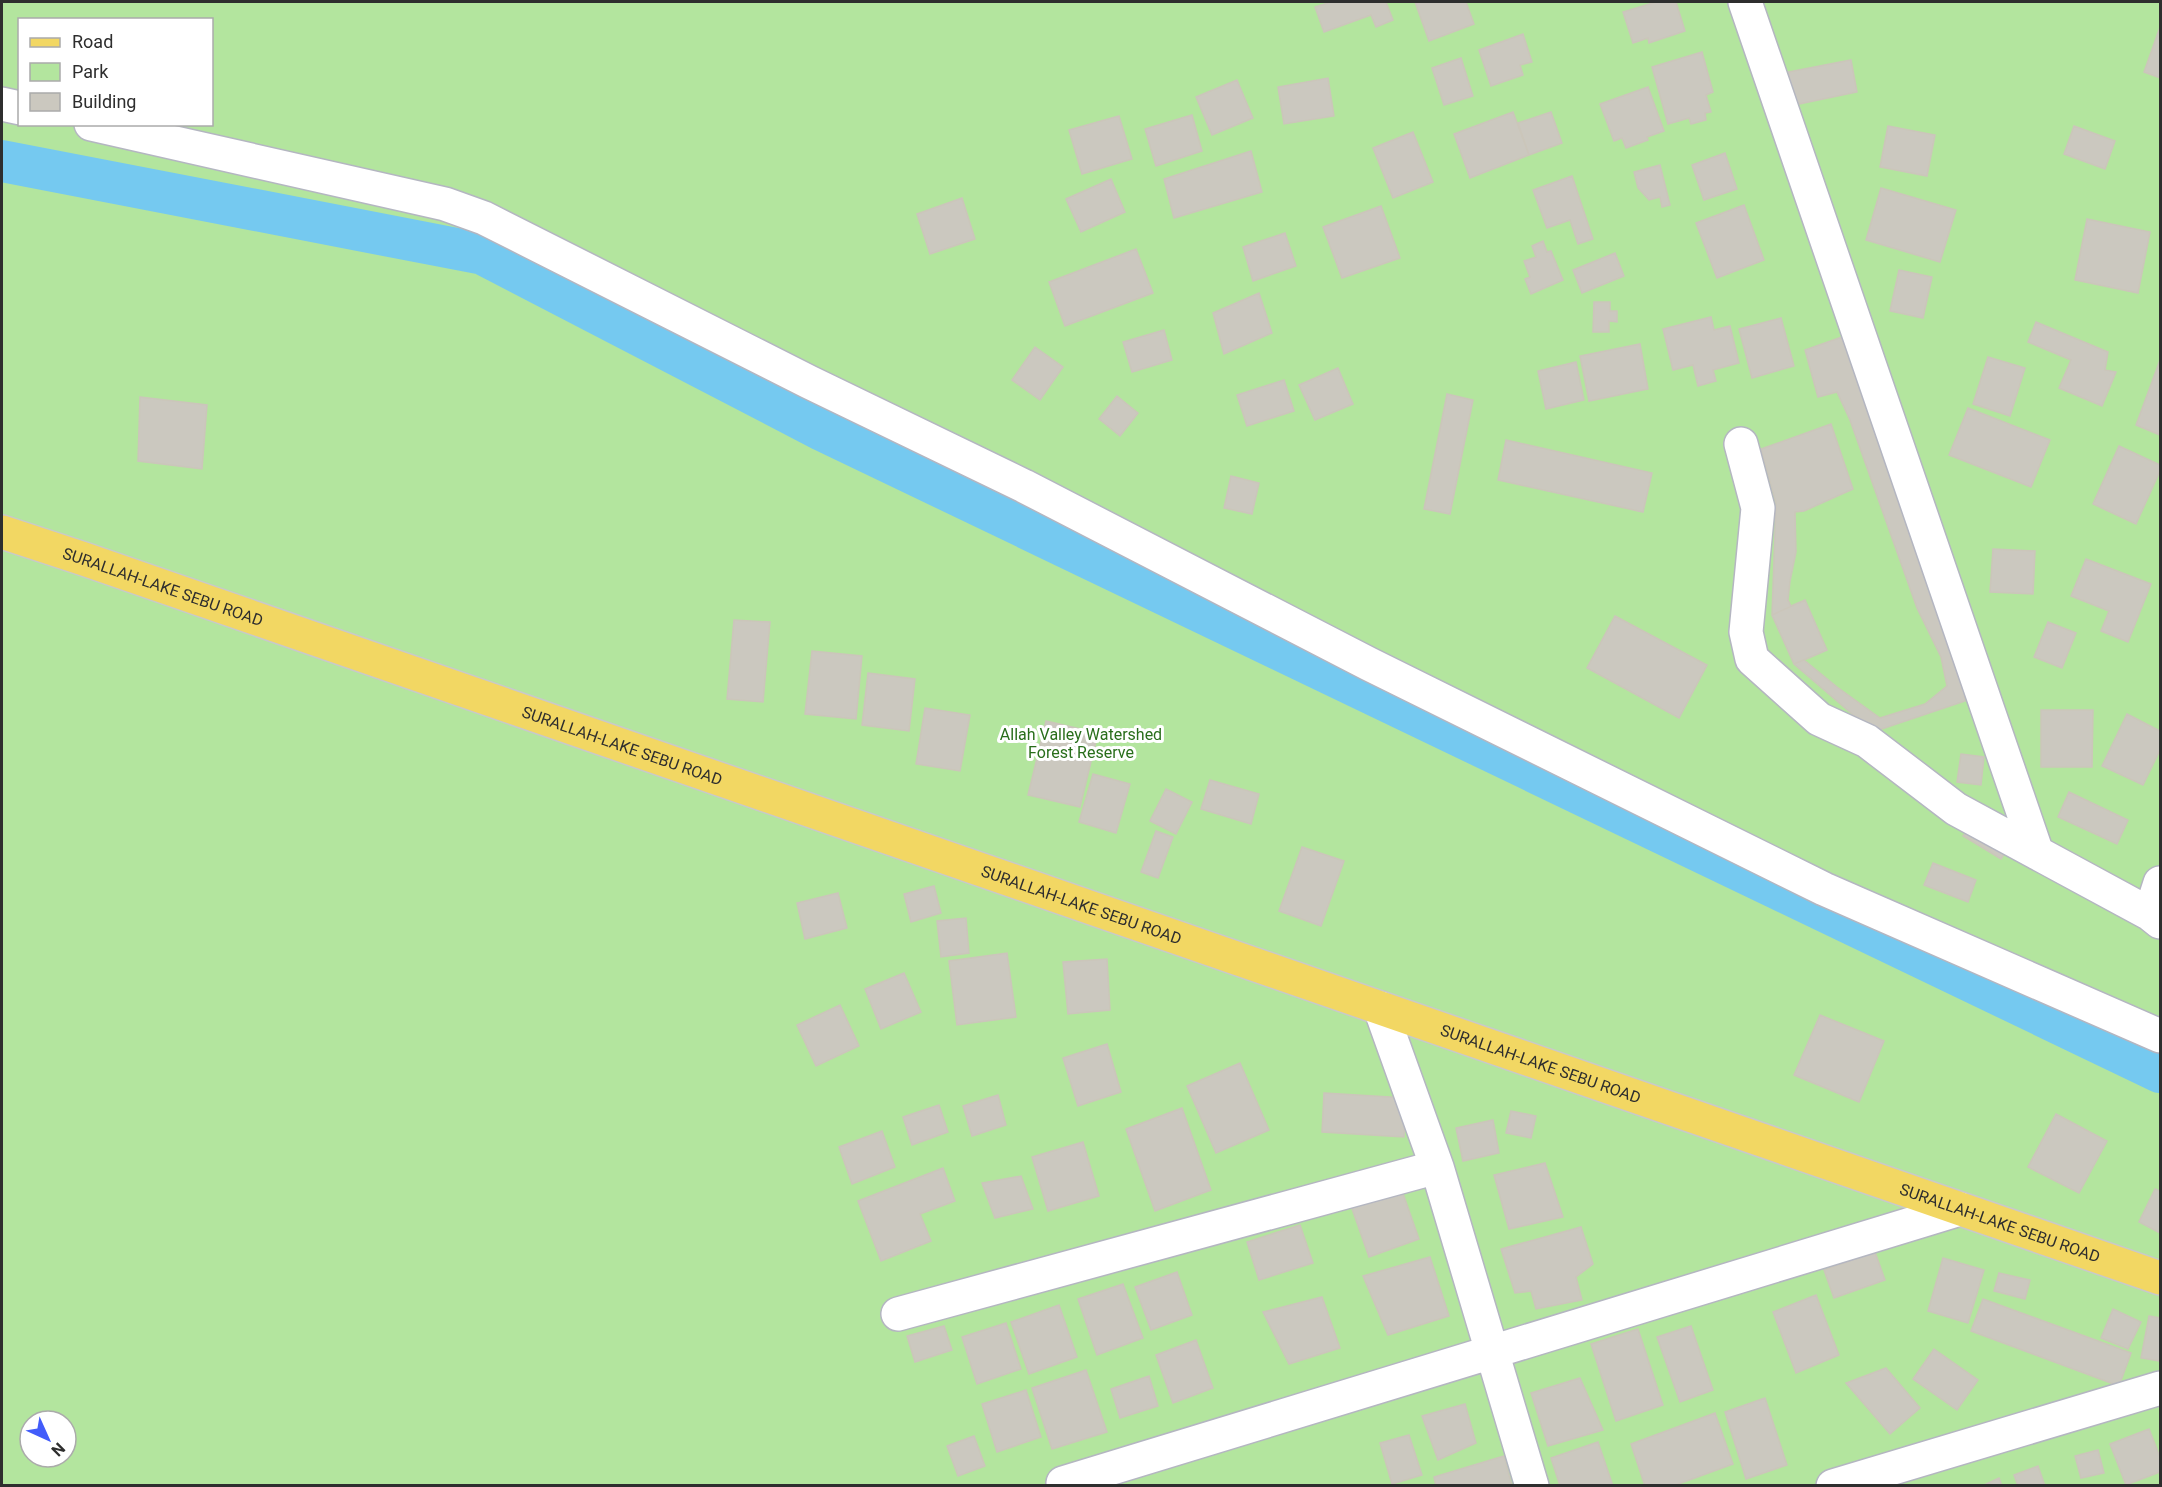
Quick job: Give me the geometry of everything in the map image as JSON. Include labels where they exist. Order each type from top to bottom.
[{"type":"main road","name":"SURALLAH-LAKE SEBU ROAD","points":[[2,532],[107,566],[2160,1278]]},
{"type":"street","points":[[1745,2],[2037,853]]},
{"type":"street","points":[[2,104],[18,108]]},
{"type":"street","points":[[100,126],[446,204],[484,218],[809,382],[1024,486],[1369,664],[1824,889],[2160,1036]]},
{"type":"street","points":[[1741,444],[1758,508],[1746,632],[1752,659],[1819,719],[1867,741],[1956,809],[2155,918],[2160,883]]},
{"type":"street","points":[[1380,1008],[1437,1167],[1532,1485]]},
{"type":"street","points":[[898,1314],[1437,1167]]},
{"type":"street","points":[[1063,1483],[1960,1209]]},
{"type":"street","points":[[1833,1485],[2160,1388]]},
{"type":"green space","name":"Allah Valley Watershed Forest Reserve","points":[[2,2],[2160,2],[2160,1485],[2,1485]]},
{"type":"building","points":[[1331,2],[1386,2],[1393,20],[1376,27],[1371,15],[1324,32],[1315,7]]},
{"type":"building","points":[[1415,2],[1466,2],[1474,24],[1429,41]]},
{"type":"building","points":[[1656,2],[1676,2],[1685,31],[1649,43],[1648,38],[1633,43],[1623,12]]},
{"type":"building","points":[[2160,27],[2160,78],[2144,72]]},
{"type":"building","points":[[1523,34],[1532,62],[1520,65],[1523,75],[1491,86],[1479,50]]},
{"type":"building","points":[[1702,52],[1713,92],[1706,95],[1711,112],[1705,113],[1706,120],[1691,124],[1689,118],[1668,124],[1652,67]]},
{"type":"building","points":[[1461,58],[1473,96],[1444,105],[1432,68]]},
{"type":"building","points":[[1851,60],[1857,92],[1794,105],[1788,72]]},
{"type":"building","points":[[1328,78],[1334,116],[1284,124],[1278,87]]},
{"type":"building","points":[[1237,80],[1253,118],[1212,135],[1196,97]]},
{"type":"building","points":[[1648,87],[1664,131],[1626,148],[1622,138],[1614,141],[1600,104]]},
{"type":"building","points":[[1513,112],[1529,155],[1470,178],[1454,134]]},
{"type":"building","points":[[1551,112],[1562,143],[1529,155],[1518,123]]},
{"type":"building","points":[[1192,115],[1202,151],[1156,166],[1145,129]]},
{"type":"building","points":[[1119,116],[1132,159],[1082,174],[1069,130]]},
{"type":"building","points":[[1888,126],[1935,135],[1927,176],[1880,167]]},
{"type":"building","points":[[2074,126],[2115,141],[2105,169],[2064,154]]},
{"type":"building","points":[[1413,132],[1433,182],[1393,198],[1373,148]]},
{"type":"building","points":[[1251,151],[1262,192],[1174,218],[1164,179]]},
{"type":"building","points":[[1725,153],[1737,189],[1704,200],[1692,165]]},
{"type":"building","points":[[1660,165],[1670,205],[1662,207],[1660,197],[1649,200],[1638,188],[1634,172]]},
{"type":"building","points":[[1572,176],[1593,239],[1578,244],[1570,220],[1547,228],[1533,190]]},
{"type":"building","points":[[1111,179],[1125,212],[1081,232],[1066,199]]},
{"type":"building","points":[[1881,188],[1956,210],[1940,262],[1866,240]]},
{"type":"building","points":[[962,198],[975,239],[930,254],[917,214]]},
{"type":"building","points":[[1744,205],[1764,260],[1717,278],[1696,223]]},
{"type":"building","points":[[1381,206],[1400,258],[1342,278],[1323,227]]},
{"type":"building","points":[[2087,219],[2150,232],[2138,293],[2075,280]]},
{"type":"building","points":[[1285,233],[1296,266],[1253,281],[1243,247]]},
{"type":"building","points":[[1543,241],[1547,252],[1551,251],[1563,280],[1531,294],[1525,279],[1530,277],[1524,261],[1536,257],[1532,246]]},
{"type":"building","points":[[1136,249],[1153,293],[1065,326],[1049,282]]},
{"type":"building","points":[[1615,253],[1624,276],[1582,293],[1573,270]]},
{"type":"building","points":[[1899,270],[1932,277],[1923,318],[1890,311]]},
{"type":"building","points":[[1259,293],[1272,333],[1224,354],[1213,313]]},
{"type":"building","points":[[1594,302],[1610,302],[1610,311],[1617,311],[1617,322],[1609,321],[1609,332],[1593,332]]},
{"type":"building","points":[[1711,317],[1714,330],[1730,326],[1739,363],[1713,370],[1716,381],[1698,386],[1693,365],[1673,370],[1663,329]]},
{"type":"building","points":[[1781,318],[1794,366],[1752,378],[1739,329]]},
{"type":"building","points":[[2036,322],[2108,352],[2105,370],[2116,372],[2102,406],[2059,388],[2071,360],[2028,342]]},
{"type":"building","points":[[1164,330],[1172,360],[1132,372],[1123,342]]},
{"type":"building","points":[[1842,337],[1962,672],[1965,701],[1873,732],[1794,664],[1772,615],[1776,503],[1761,449],[1831,424],[1853,489],[1804,511],[1795,512],[1796,552],[1788,600],[1791,606],[1805,600],[1827,650],[1804,660],[1880,718],[1925,704],[1947,686],[1941,657],[1917,608],[1850,420],[1837,392],[1818,397],[1805,350]]},
{"type":"building","points":[[1640,344],[1648,389],[1589,401],[1580,356]]},
{"type":"building","points":[[1035,347],[1063,367],[1040,400],[1012,380]]},
{"type":"building","points":[[1988,357],[2025,368],[2010,416],[1973,404]]},
{"type":"building","points":[[2160,360],[2160,435],[2136,425]]},
{"type":"building","points":[[1576,362],[1584,400],[1546,409],[1538,371]]},
{"type":"building","points":[[1338,368],[1353,404],[1315,420],[1299,385]]},
{"type":"building","points":[[1284,380],[1294,411],[1247,426],[1237,395]]},
{"type":"building","points":[[1447,394],[1473,400],[1450,514],[1424,509]]},
{"type":"building","points":[[1117,396],[1138,413],[1120,436],[1099,419]]},
{"type":"building","points":[[140,397],[207,405],[202,469],[138,461]]},
{"type":"building","points":[[1968,408],[2050,440],[2031,487],[1949,455]]},
{"type":"building","points":[[1506,440],[1652,473],[1643,512],[1498,480]]},
{"type":"building","points":[[2119,446],[2160,465],[2160,471],[2136,524],[2093,504]]},
{"type":"building","points":[[1231,476],[1259,483],[1252,514],[1224,508]]},
{"type":"building","points":[[1993,549],[2035,551],[2033,594],[1990,592]]},
{"type":"building","points":[[2086,559],[2151,584],[2128,642],[2101,631],[2109,611],[2071,596]]},
{"type":"building","points":[[1805,600],[1827,650],[1794,664],[1772,615]]},
{"type":"building","points":[[1615,616],[1707,665],[1679,718],[1587,668]]},
{"type":"building","points":[[734,620],[770,622],[763,702],[727,699]]},
{"type":"building","points":[[2048,622],[2076,633],[2062,668],[2034,657]]},
{"type":"building","points":[[812,651],[862,656],[856,719],[805,714]]},
{"type":"building","points":[[868,673],[915,679],[909,731],[862,725]]},
{"type":"building","points":[[925,708],[970,715],[960,771],[916,764]]},
{"type":"building","points":[[2041,710],[2093,710],[2092,767],[2041,767]]},
{"type":"building","points":[[2127,714],[2160,731],[2160,750],[2143,785],[2102,766]]},
{"type":"building","points":[[1046,721],[1098,733],[1080,807],[1028,795]]},
{"type":"building","points":[[1961,754],[1984,757],[1981,785],[1957,782]]},
{"type":"building","points":[[1093,774],[1130,784],[1116,833],[1079,822]]},
{"type":"building","points":[[1210,780],[1259,794],[1251,824],[1201,809]]},
{"type":"building","points":[[1166,789],[1192,802],[1176,834],[1150,821]]},
{"type":"building","points":[[2069,792],[2128,820],[2117,844],[2058,817]]},
{"type":"building","points":[[1973,827],[2008,848],[2001,859],[1963,836]]},
{"type":"building","points":[[1156,831],[1173,837],[1158,878],[1141,872]]},
{"type":"building","points":[[1302,847],[1344,861],[1321,926],[1279,911]]},
{"type":"building","points":[[1933,863],[1976,880],[1968,902],[1924,885]]},
{"type":"building","points":[[934,886],[941,913],[911,922],[904,894]]},
{"type":"building","points":[[838,893],[847,928],[805,939],[797,903]]},
{"type":"building","points":[[966,918],[969,953],[941,957],[937,921]]},
{"type":"building","points":[[1007,953],[1016,1017],[957,1025],[949,961]]},
{"type":"building","points":[[1107,959],[1110,1010],[1068,1014],[1063,962]]},
{"type":"building","points":[[904,973],[921,1012],[881,1029],[865,989]]},
{"type":"building","points":[[840,1005],[859,1046],[816,1066],[797,1025]]},
{"type":"building","points":[[1820,1015],[1884,1041],[1859,1102],[1794,1075]]},
{"type":"building","points":[[1107,1044],[1121,1092],[1078,1106],[1063,1058]]},
{"type":"building","points":[[1240,1063],[1269,1130],[1216,1153],[1187,1086]]},
{"type":"building","points":[[1324,1093],[1406,1098],[1404,1137],[1322,1132]]},
{"type":"building","points":[[998,1095],[1006,1125],[972,1136],[963,1106]]},
{"type":"building","points":[[939,1105],[948,1132],[912,1145],[903,1117]]},
{"type":"building","points":[[1182,1108],[1211,1190],[1155,1211],[1126,1129]]},
{"type":"building","points":[[1511,1111],[1536,1116],[1531,1138],[1506,1133]]},
{"type":"building","points":[[2056,1114],[2107,1141],[2079,1193],[2028,1167]]},
{"type":"building","points":[[1493,1120],[1499,1153],[1463,1161],[1456,1128]]},
{"type":"building","points":[[882,1131],[895,1167],[852,1184],[839,1147]]},
{"type":"building","points":[[1083,1142],[1099,1196],[1048,1211],[1032,1157]]},
{"type":"building","points":[[1545,1163],[1563,1217],[1509,1229],[1494,1175]]},
{"type":"building","points":[[943,1168],[955,1201],[920,1214],[931,1241],[881,1261],[858,1201]]},
{"type":"building","points":[[1021,1176],[1033,1209],[995,1218],[982,1183]]},
{"type":"building","points":[[1400,1185],[1419,1239],[1369,1257],[1350,1203]]},
{"type":"building","points":[[2155,1189],[2160,1191],[2160,1233],[2139,1222]]},
{"type":"building","points":[[1300,1225],[1313,1263],[1259,1280],[1247,1242]]},
{"type":"building","points":[[1581,1227],[1593,1264],[1576,1277],[1582,1300],[1536,1309],[1531,1291],[1515,1293],[1501,1249]]},
{"type":"building","points":[[1875,1252],[1885,1280],[1834,1298],[1824,1270]]},
{"type":"building","points":[[1430,1257],[1449,1316],[1388,1335],[1363,1276]]},
{"type":"building","points":[[1943,1258],[1984,1270],[1968,1323],[1928,1311]]},
{"type":"building","points":[[1177,1272],[1192,1315],[1151,1330],[1135,1287]]},
{"type":"building","points":[[1999,1273],[2030,1280],[2025,1299],[1994,1291]]},
{"type":"building","points":[[1123,1284],[1143,1338],[1097,1355],[1078,1299]]},
{"type":"building","points":[[1816,1295],[1839,1355],[1796,1373],[1773,1312]]},
{"type":"building","points":[[1322,1297],[1340,1348],[1289,1364],[1263,1312]]},
{"type":"building","points":[[1983,1299],[2131,1353],[2119,1386],[1971,1331]]},
{"type":"building","points":[[1059,1305],[1077,1357],[1029,1374],[1011,1322]]},
{"type":"building","points":[[2113,1309],[2141,1322],[2128,1349],[2101,1338]]},
{"type":"building","points":[[2149,1316],[2160,1318],[2160,1361],[2141,1358]]},
{"type":"building","points":[[1006,1323],[1021,1369],[977,1384],[962,1337]]},
{"type":"building","points":[[944,1326],[952,1350],[915,1362],[907,1336]]},
{"type":"building","points":[[1691,1326],[1713,1390],[1680,1402],[1657,1337]]},
{"type":"building","points":[[1638,1329],[1663,1405],[1616,1421],[1591,1344]]},
{"type":"building","points":[[1196,1340],[1213,1388],[1173,1403],[1156,1355]]},
{"type":"building","points":[[1934,1349],[1978,1380],[1957,1410],[1913,1379]]},
{"type":"building","points":[[1886,1368],[1920,1408],[1890,1434],[1846,1383]]},
{"type":"building","points":[[1086,1370],[1107,1432],[1052,1449],[1032,1388]]},
{"type":"building","points":[[1149,1376],[1158,1406],[1120,1418],[1111,1389]]},
{"type":"building","points":[[1580,1378],[1603,1430],[1548,1446],[1531,1393]]},
{"type":"building","points":[[1026,1390],[1041,1437],[997,1452],[982,1404]]},
{"type":"building","points":[[1765,1398],[1787,1465],[1746,1479],[1725,1412]]},
{"type":"building","points":[[1465,1404],[1476,1443],[1438,1460],[1422,1416]]},
{"type":"building","points":[[1715,1413],[1733,1464],[1673,1486],[1645,1486],[1631,1444]]},
{"type":"building","points":[[2149,1429],[2160,1457],[2160,1472],[2126,1485],[2110,1444]]},
{"type":"building","points":[[1409,1435],[1422,1475],[1392,1484],[1380,1443]]},
{"type":"building","points":[[974,1436],[985,1466],[958,1476],[947,1446]]},
{"type":"building","points":[[1598,1442],[1613,1486],[1560,1486],[1551,1458]]},
{"type":"building","points":[[2098,1450],[2104,1473],[2081,1478],[2075,1456]]},
{"type":"building","points":[[1504,1456],[1512,1486],[1436,1486],[1434,1477]]},
{"type":"building","points":[[2038,1466],[2045,1486],[2018,1486],[2014,1475]]},
{"type":"building","points":[[1999,1478],[2002,1486],[1982,1486]]},
{"type":"waterway","points":[[2,161],[483,254],[822,430],[2160,1072]]}]
